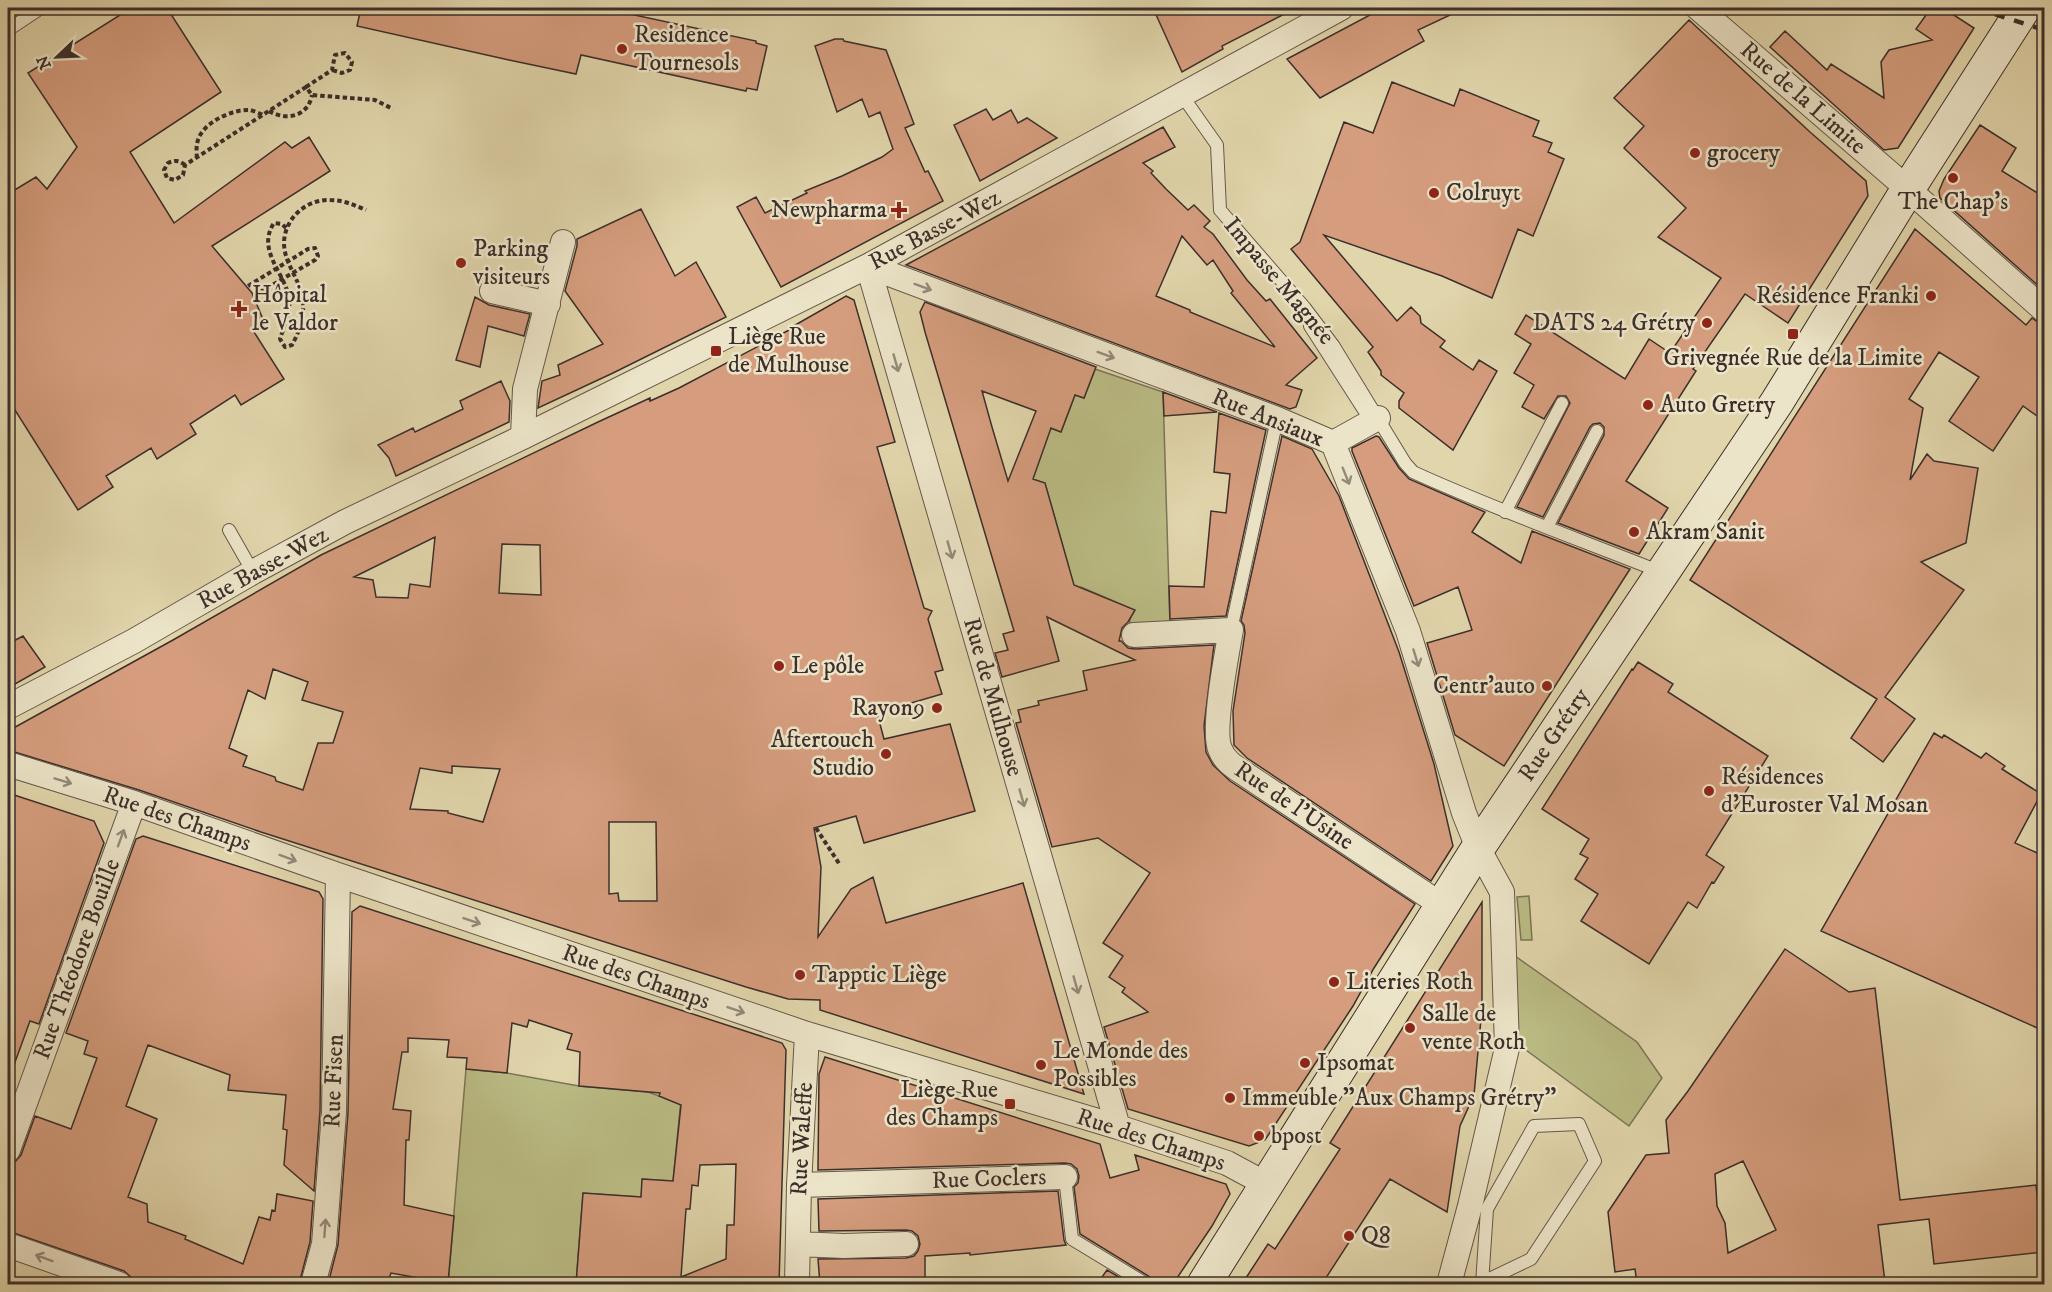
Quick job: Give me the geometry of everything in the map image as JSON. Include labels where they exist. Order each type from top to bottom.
[{"type":"street","name":"Rue Basse-Wez","points":[[8,707],[134,641],[345,522],[523,437],[868,266],[1341,8]]},
{"type":"street","name":"Rue de la Limite","points":[[1698,8],[2044,310]]},
{"type":"street","name":"Rue Grétry","points":[[1204,1284],[1478,848],[1788,385],[1908,189],[2024,8]]},
{"type":"street","points":[[523,437],[525,389],[563,242]]},
{"type":"street","name":"Rue Ansiaux","points":[[868,266],[1277,419],[1333,443],[1408,632],[1464,813],[1478,848],[1502,892],[1507,1048],[1449,1284]]},
{"type":"street","name":"Rue de Mulhouse","points":[[868,266],[1118,1127]]},
{"type":"street","points":[[492,291],[548,304]]},
{"type":"street","points":[[1333,443],[1374,419]]},
{"type":"street","points":[[1134,635],[1232,630]]},
{"type":"street","name":"Rue de l'Usine","points":[[1232,630],[1225,664],[1217,739],[1224,758],[1443,906]]},
{"type":"street","name":"Rue des Champs","points":[[8,764],[134,803],[338,875],[807,1034],[1118,1127],[1227,1163],[1266,1184]]},
{"type":"street","name":"Rue Théodore Bouille","points":[[8,1150],[134,803]]},
{"type":"street","name":"Rue Fisen","points":[[313,1284],[324,1245],[334,1112],[338,875]]},
{"type":"street","name":"Rue Waleffe","points":[[797,1284],[807,1034]]},
{"type":"street","name":"Rue Coclers","points":[[800,1185],[1065,1177]]},
{"type":"street","points":[[798,1244],[844,1246],[906,1244]]},
{"type":"street","points":[[8,1245],[118,1284]]},
{"type":"lane","points":[[8,30],[40,8]]},
{"type":"lane","name":"Impasse Magnée","points":[[1181,94],[1217,145],[1220,210],[1319,326],[1333,345],[1374,419]]},
{"type":"lane","points":[[1232,236],[1299,309],[1413,472],[1505,512],[1662,572]]},
{"type":"lane","points":[[1505,512],[1562,403]]},
{"type":"lane","name":"Rue de l'Usine","points":[[1232,630],[1277,419]]},
{"type":"lane","points":[[1547,527],[1597,431]]},
{"type":"lane","points":[[229,530],[253,572]]},
{"type":"lane","points":[[1579,1124],[1595,1161],[1531,1259],[1482,1283],[1487,1209],[1534,1126],[1579,1124]]},
{"type":"lane","name":"Rue Coclers","points":[[1065,1177],[1072,1239],[1146,1284]]},
{"type":"path","points":[[184,165],[332,70],[335,55],[345,53],[352,62],[350,70],[342,73],[332,70]]},
{"type":"path","points":[[306,87],[312,95],[375,100],[393,109]]},
{"type":"path","points":[[269,111],[279,117],[289,117],[299,113],[311,100],[312,95]]},
{"type":"path","points":[[197,158],[195,147],[203,131],[220,118],[236,112],[251,110],[263,115]]},
{"type":"path","points":[[180,161],[184,165],[183,176],[175,180],[167,178],[164,170],[168,163],[180,161]]},
{"type":"path","points":[[286,228],[282,224],[274,223],[269,239],[270,255],[275,269],[287,288],[289,300],[288,318],[280,339],[285,347],[292,345],[298,333],[303,303],[283,241],[291,218],[311,204],[327,199],[344,201],[366,210]]},
{"type":"path","points":[[248,286],[308,249],[315,248],[318,251],[315,260],[255,295]]},
{"type":"path","points":[[816,828],[840,865]]},
{"type":"green space","points":[[1095,369],[1163,392],[1170,626],[1129,630],[1134,610],[1081,587],[1077,596],[1077,608],[1069,568],[1045,483],[1031,479],[1050,428],[1061,432],[1075,395],[1084,398]]},
{"type":"green space","points":[[1529,896],[1532,940],[1521,940],[1517,897]]},
{"type":"green space","points":[[1515,956],[1637,1042],[1662,1078],[1629,1126],[1515,1042]]},
{"type":"green space","points":[[466,1069],[507,1073],[579,1086],[648,1092],[681,1099],[673,1181],[643,1179],[641,1197],[583,1193],[576,1284],[448,1284]]},
{"type":"building","points":[[131,8],[167,8],[221,92],[130,152],[174,223],[285,142],[292,148],[309,137],[330,171],[212,246],[252,293],[265,324],[254,332],[284,379],[241,405],[235,395],[190,424],[196,434],[157,459],[151,448],[106,476],[113,487],[78,510],[8,399],[8,194],[36,177],[47,189],[77,147],[28,73]]},
{"type":"building","name":"Residence Tournesols","points":[[361,8],[602,8],[756,41],[756,43],[767,46],[757,90],[747,88],[746,91],[581,55],[576,74],[509,60],[357,26]]},
{"type":"building","points":[[1153,8],[1296,8],[1222,46],[1223,49],[1182,72]]},
{"type":"building","points":[[1383,8],[1465,8],[1418,30],[1424,41],[1320,98],[1287,59]]},
{"type":"building","points":[[1931,8],[1943,8],[1974,28],[1898,148],[1884,150],[1770,47],[1785,31],[1827,70],[1831,64],[1884,98],[1881,62],[1889,50],[1932,40],[1916,29]]},
{"type":"building","points":[[1689,20],[1866,181],[1868,196],[1788,323],[1745,294],[1693,369],[1696,371],[1626,481],[1668,508],[1639,554],[1558,523],[1604,435],[1604,427],[1600,423],[1590,427],[1543,517],[1517,507],[1570,403],[1566,396],[1558,396],[1544,419],[1522,407],[1534,385],[1514,373],[1531,344],[1515,334],[1526,315],[1625,379],[1649,339],[1670,353],[1721,278],[1658,237],[1686,208],[1624,148],[1644,126],[1614,98]]},
{"type":"building","points":[[835,39],[886,50],[914,124],[905,128],[925,172],[928,171],[943,201],[781,287],[737,207],[756,197],[765,213],[807,193],[805,191],[882,157],[893,149],[880,112],[869,117],[862,99],[837,112],[815,46]]},
{"type":"building","name":"Colruyt","points":[[1392,82],[1454,106],[1460,89],[1539,121],[1533,136],[1552,143],[1548,152],[1564,159],[1533,236],[1518,229],[1492,298],[1442,276],[1324,235],[1397,321],[1411,307],[1420,316],[1421,323],[1445,341],[1440,347],[1473,370],[1479,360],[1497,371],[1453,450],[1399,408],[1399,401],[1404,393],[1381,375],[1381,371],[1368,352],[1373,347],[1291,249],[1300,242],[1344,122],[1373,133]]},
{"type":"building","points":[[986,109],[993,120],[1011,110],[1018,123],[1027,118],[1057,138],[980,181],[954,125]]},
{"type":"building","points":[[1980,125],[2016,148],[2002,171],[2044,197],[2044,291],[1940,198],[1939,191],[1944,179]]},
{"type":"building","points":[[1163,127],[1175,147],[1143,163],[1188,210],[1194,205],[1210,221],[1204,227],[1213,234],[1247,280],[1266,301],[1270,299],[1317,358],[1286,385],[1302,390],[1296,407],[1290,409],[906,265]],"holes":[[[1182,236],[1207,265],[1213,260],[1233,291],[1231,293],[1275,347],[1156,296]]]},
{"type":"building","points":[[641,209],[675,276],[696,262],[726,317],[538,408],[542,381],[560,375],[558,365],[603,344],[565,291],[577,239]]},
{"type":"building","points":[[1915,229],[2026,325],[2032,318],[2044,324],[2044,421],[2023,406],[1993,451],[1949,421],[1979,377],[1939,352],[1909,399],[1923,408],[1910,480],[1927,454],[1934,461],[1978,468],[1966,543],[1921,562],[1964,590],[1885,697],[1915,719],[1883,762],[1851,738],[1877,699],[1690,580]]},
{"type":"building","points":[[846,296],[854,300],[895,442],[877,447],[924,608],[932,611],[928,619],[943,670],[935,672],[942,694],[877,713],[884,739],[950,724],[975,811],[864,843],[856,816],[814,828],[821,867],[818,937],[851,889],[873,877],[886,923],[1023,883],[1084,1094],[820,1010],[820,1000],[788,999],[746,987],[261,832],[139,790],[8,750],[8,731],[321,555],[598,422],[650,398],[650,401],[679,388]],"holes":[[[435,537],[430,587],[410,584],[408,598],[376,597],[373,580],[354,577]],[[502,544],[540,545],[541,595],[499,593]],[[273,669],[308,682],[302,700],[343,712],[333,743],[318,743],[303,790],[243,766],[247,756],[229,748],[248,690],[265,699]],[[452,766],[500,769],[483,822],[448,813],[448,811],[410,809],[420,768],[452,773]],[[609,822],[656,822],[657,901],[619,901],[618,893],[609,894]]]},
{"type":"building","points":[[475,297],[489,305],[530,314],[524,336],[488,326],[480,367],[456,360]]},
{"type":"building","points":[[925,302],[1096,367],[1084,398],[1075,395],[1061,432],[1051,428],[1033,479],[1045,483],[1074,585],[1135,610],[1122,628],[1119,641],[1128,648],[1214,645],[1204,726],[1206,752],[1213,765],[1230,781],[1415,904],[1353,1006],[1265,1140],[1249,1146],[1128,1109],[1104,1027],[1148,1012],[1122,992],[1125,988],[1109,977],[1123,956],[1103,943],[1150,873],[1098,838],[1052,847],[1016,723],[1021,722],[1018,710],[1039,705],[1038,701],[1087,690],[1083,671],[1135,660],[1047,617],[1059,661],[1002,677],[995,653],[1008,650],[1003,634],[1014,631],[920,312]],"holes":[[[982,391],[1036,411],[1008,481]]]},
{"type":"building","points":[[501,381],[510,401],[509,422],[396,476],[389,458],[378,445],[413,428],[415,432],[463,409],[460,401]]},
{"type":"building","points":[[1163,392],[1217,412],[1164,416]]},
{"type":"building","points":[[1219,413],[1266,430],[1226,616],[1170,619],[1169,586],[1204,587],[1211,511],[1226,513],[1230,474],[1214,472]]},
{"type":"building","points":[[1282,436],[1312,449],[1339,496],[1399,652],[1434,764],[1453,846],[1431,881],[1247,758],[1234,745],[1233,711],[1245,633],[1241,621]]},
{"type":"building","points":[[1376,436],[1409,479],[1485,512],[1472,532],[1521,563],[1532,531],[1630,569],[1504,766],[1455,735],[1427,643],[1472,630],[1458,587],[1414,606],[1352,451],[1352,448]]},
{"type":"building","points":[[23,636],[45,667],[8,688],[8,644]]},
{"type":"building","name":"Résidences d'Euroster Val Mosan","points":[[1638,662],[1673,684],[1668,692],[1768,756],[1706,855],[1724,867],[1697,908],[1688,902],[1649,964],[1581,921],[1598,894],[1575,879],[1588,858],[1580,854],[1589,839],[1542,809]]},
{"type":"building","points":[[1934,733],[1942,738],[1944,735],[1981,758],[1986,753],[2005,766],[2002,769],[2041,794],[2015,843],[2044,856],[2044,1031],[1821,931]]},
{"type":"building","points":[[8,793],[94,821],[104,843],[39,1024],[30,1021],[10,1076],[8,1075]]},
{"type":"building","points":[[143,836],[319,892],[323,899],[320,1111],[314,1191],[284,1165],[287,1130],[283,1129],[286,1095],[228,1090],[230,1075],[148,1045],[126,1106],[157,1119],[128,1197],[147,1204],[148,1222],[186,1236],[185,1239],[243,1264],[259,1217],[270,1220],[272,1210],[275,1211],[277,1194],[313,1201],[310,1242],[299,1284],[149,1284],[132,1278],[124,1271],[8,1231],[8,1180],[14,1163],[21,1155],[35,1116],[71,1129],[97,1058],[84,1054],[88,1041],[66,1033],[136,839]]},
{"type":"building","points":[[1482,902],[1482,1008],[1474,1095],[1460,1126],[1447,1212],[1390,1179],[1322,1284],[1242,1284],[1268,1244],[1275,1249],[1340,1149],[1330,1143]]},
{"type":"building","points":[[360,906],[782,1043],[786,1050],[779,1284],[576,1284],[583,1193],[641,1197],[642,1179],[673,1181],[681,1105],[659,1096],[660,1093],[579,1086],[580,1052],[567,1049],[572,1034],[529,1020],[527,1027],[512,1023],[507,1073],[466,1069],[467,1058],[447,1057],[449,1040],[408,1038],[408,1052],[402,1052],[393,1109],[411,1111],[409,1140],[406,1140],[404,1205],[454,1216],[448,1283],[391,1273],[387,1284],[328,1284],[338,1245],[348,1113],[352,912]],"holes":[[[736,1164],[734,1225],[727,1225],[726,1259],[681,1277],[686,1209],[690,1209],[692,1185],[698,1186],[700,1165]]]},
{"type":"building","points":[[1785,949],[1849,992],[1875,988],[1900,1200],[2036,1185],[2043,1252],[1934,1264],[1929,1219],[1878,1225],[1885,1282],[1876,1284],[1637,1284],[1635,1269],[1615,1272],[1608,1212],[1646,1155],[1669,1153],[1666,1120]],"holes":[[[1743,1161],[1776,1230],[1728,1253],[1725,1223],[1717,1206],[1715,1174]]]},
{"type":"building","points":[[825,1057],[1100,1144],[1110,1178],[1139,1170],[1135,1155],[1226,1184],[1230,1194],[1212,1226],[1173,1284],[1154,1284],[1150,1277],[1080,1234],[1074,1187],[1078,1183],[1079,1176],[1077,1169],[1071,1164],[818,1170],[819,1074]]},
{"type":"building","points":[[1058,1191],[1066,1245],[970,1255],[970,1253],[925,1256],[925,1280],[872,1282],[872,1284],[820,1284],[818,1259],[906,1258],[914,1256],[920,1244],[918,1236],[906,1230],[819,1231],[818,1199]]},
{"type":"building","points":[[1107,1270],[1131,1284],[1097,1284]]},
{"type":"railway","points":[[1976,8],[2044,30]]},
{"type":"railway","points":[[2026,8],[2044,14]]},
{"type":"place","name":"Residence Tournesols","points":[[622,49]]},
{"type":"place","name":"grocery","points":[[1695,153]]},
{"type":"place","name":"The Chap's","points":[[1953,178]]},
{"type":"place","name":"Colruyt","points":[[1434,193]]},
{"type":"place","name":"Newpharma","points":[[899,210]]},
{"type":"place","name":"Parking visiteurs","points":[[461,263]]},
{"type":"place","name":"Résidence Franki","points":[[1931,296]]},
{"type":"place","name":"Hôpital le Valdor","points":[[239,309]]},
{"type":"place","name":"DATS 24 Grétry","points":[[1707,323]]},
{"type":"place","name":"Grivegnée Rue de la Limite","points":[[1793,334]]},
{"type":"place","name":"Liège Rue de Mulhouse","points":[[716,351]]},
{"type":"place","name":"Auto Gretry","points":[[1648,405]]},
{"type":"place","name":"Akram Sanit","points":[[1634,532]]},
{"type":"place","name":"Le pôle","points":[[779,666]]},
{"type":"place","name":"Centr'auto","points":[[1547,686]]},
{"type":"place","name":"Rayon9","points":[[937,708]]},
{"type":"place","name":"Aftertouch Studio","points":[[886,754]]},
{"type":"place","name":"Résidences d'Euroster Val Mosan","points":[[1709,791]]},
{"type":"place","name":"Tapptic Liège","points":[[800,975]]},
{"type":"place","name":"Literies Roth","points":[[1334,982]]},
{"type":"place","name":"Salle de vente Roth","points":[[1410,1028]]},
{"type":"place","name":"Ipsomat","points":[[1305,1063]]},
{"type":"place","name":"Le Monde des Possibles","points":[[1041,1065]]},
{"type":"place","name":"Immeuble \"Aux Champs Grétry\"","points":[[1230,1098]]},
{"type":"place","name":"Liège Rue des Champs","points":[[1010,1104]]},
{"type":"place","name":"bpost","points":[[1259,1136]]},
{"type":"place","name":"Q8","points":[[1349,1236]]}]
